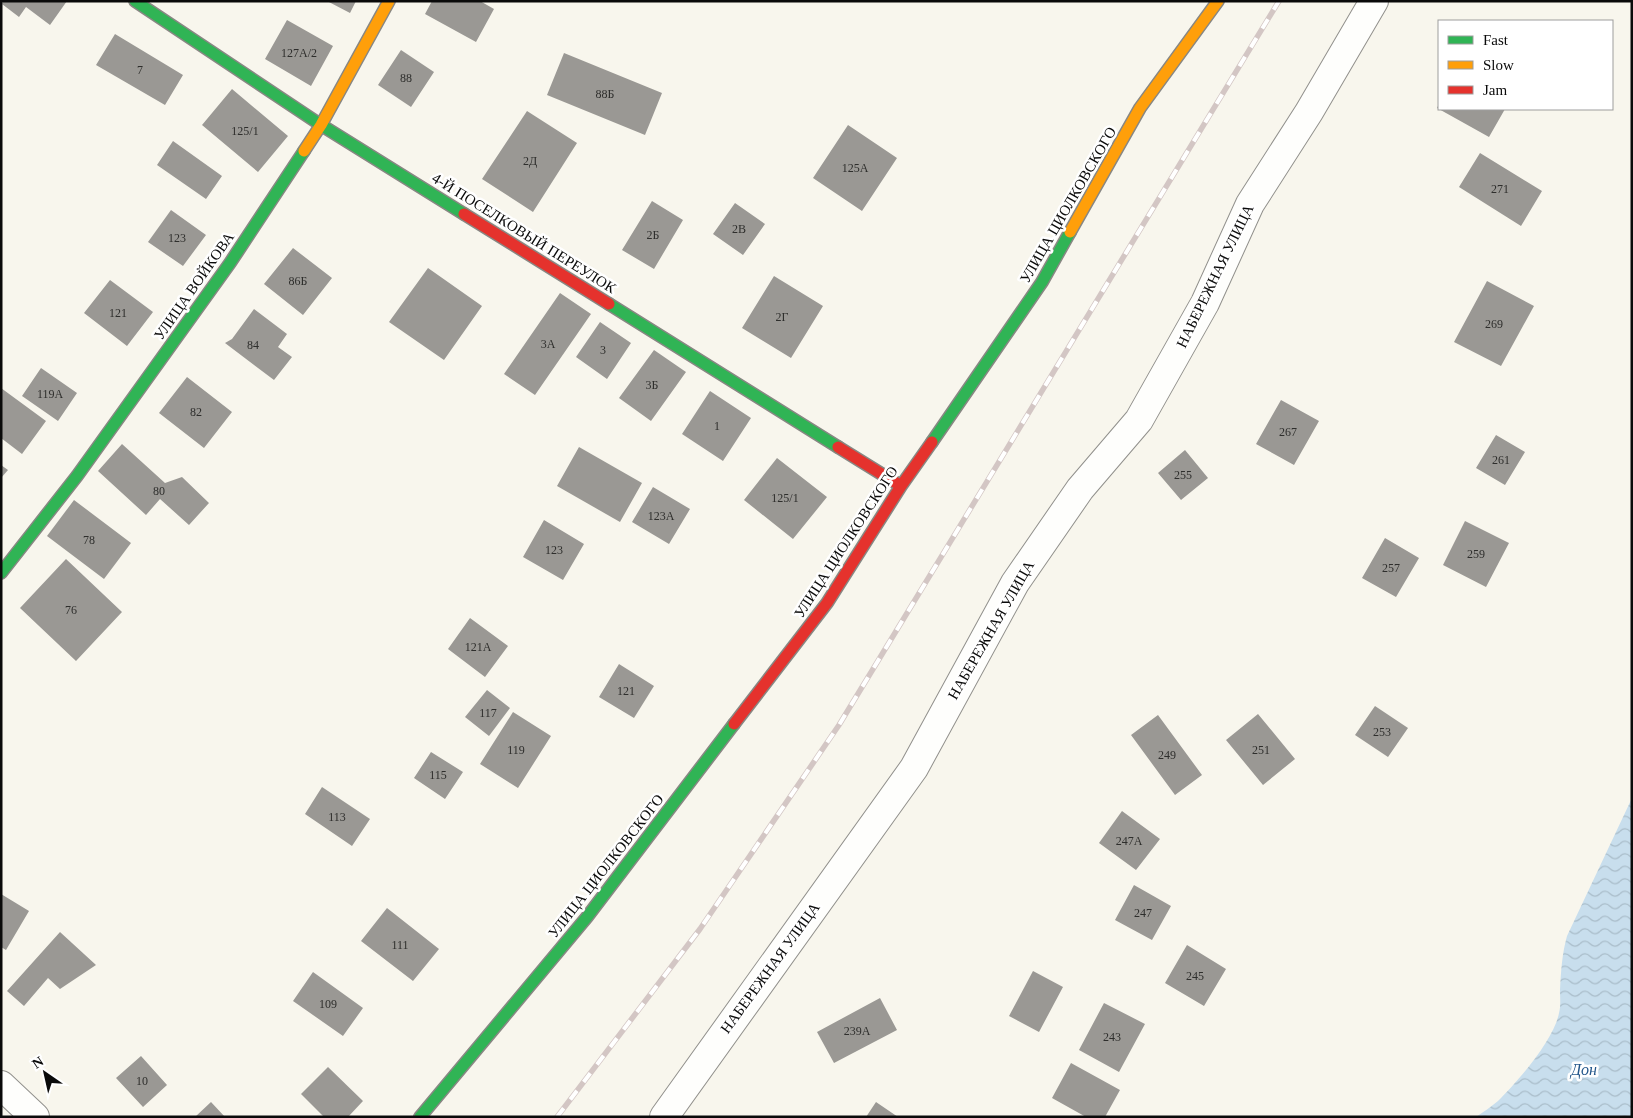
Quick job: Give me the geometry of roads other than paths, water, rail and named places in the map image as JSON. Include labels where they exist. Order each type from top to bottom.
[{"type":"street","name":"4-Й ПОСЕЛКОВЫЙ ПЕРЕУЛОК","points":[[135,1],[321,125],[901,486]]},
{"type":"street","name":"УЛИЦА ВОЙКОВА","points":[[1,573],[77,476],[230,262],[321,125],[389,1]]},
{"type":"street","name":"УЛИЦА ЦИОЛКОВСКОГО","points":[[420,1117],[587,917],[827,602],[901,486],[1042,282],[1140,108],[1218,1]]},
{"type":"street","name":"НАБЕРЕЖНАЯ УЛИЦА","points":[[664,1117],[914,768],[1015,583],[1080,489],[1139,420],[1205,303],[1250,204],[1309,112],[1374,1]]},
{"type":"street","points":[[1,1085],[35,1117]]},
{"type":"water","name":"Дон","points":[[1632,798],[1632,1117],[1476,1117],[1498,1101],[1515,1083],[1534,1060],[1556,1024],[1560,1010],[1562,963],[1567,936]]},
{"type":"railway","points":[[557,1117],[700,929],[839,725],[1279,1]]}]
